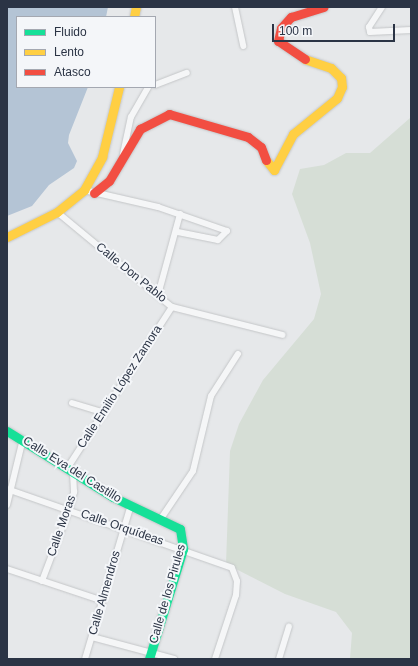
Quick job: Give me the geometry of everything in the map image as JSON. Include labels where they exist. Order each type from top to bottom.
[{"type":"street","points":[[235,7],[243,46]]},
{"type":"street","points":[[94,193],[109,181],[140,129],[152,120],[175,114],[248,137],[261,147],[272,172],[293,134],[337,98],[342,87],[341,78],[331,68],[295,56],[278,41],[281,28],[291,17],[324,7]]},
{"type":"street","points":[[382,7],[369,27],[370,32],[411,30]]},
{"type":"street","points":[[156,85],[187,73]]},
{"type":"street","points":[[7,237],[56,212],[84,190],[102,157],[119,88]]},
{"type":"street","points":[[122,157],[131,117],[147,88]]},
{"type":"street","points":[[84,190],[180,214],[227,232],[218,240],[178,232]]},
{"type":"street","name":"Calle Don Pablo","points":[[56,212],[172,306],[283,336]]},
{"type":"street","points":[[158,295],[178,232],[180,214]]},
{"type":"street","name":"Calle Emilio López Zamora","points":[[71,469],[104,413],[172,306]]},
{"type":"street","points":[[162,517],[193,471],[211,396],[238,354]]},
{"type":"street","points":[[72,403],[104,413]]},
{"type":"street","name":"Calle Eva del Castillo","points":[[7,431],[23,439],[131,505],[162,517],[180,529]]},
{"type":"street","points":[[7,505],[23,439]]},
{"type":"street","name":"Calle Moras","points":[[42,581],[69,510],[74,492],[71,469]]},
{"type":"street","name":"Calle Orquídeas","points":[[10,490],[226,564],[235,572],[236,595],[215,659]]},
{"type":"street","name":"Calle Almendros","points":[[85,659],[131,505]]},
{"type":"street","name":"Calle de los Pirules","points":[[150,655],[183,549],[180,529]]},
{"type":"street","points":[[7,569],[103,601]]},
{"type":"street","points":[[278,659],[289,626]]},
{"type":"street","points":[[92,636],[150,655],[174,659]]},
{"type":"shaded area","points":[[410,118],[411,659],[350,659],[352,633],[336,612],[285,594],[226,564],[230,451],[239,424],[263,380],[314,319],[321,294],[310,243],[292,194],[300,169],[324,165],[346,153],[370,153]]},
{"type":"water","points":[[7,7],[108,7],[106,16],[16,16],[16,88],[88,88],[69,135],[68,143],[77,161],[74,168],[49,185],[32,206],[7,216]]},
{"type":"traffic: fast","points":[[7,431],[113,497],[180,529],[183,549],[149,659]]},
{"type":"traffic: slow","points":[[134,16],[136,7]]},
{"type":"traffic: slow","points":[[266,160],[274,170],[293,134],[337,98],[342,87],[341,78],[331,68],[305,59]]},
{"type":"traffic: slow","points":[[7,237],[57,212],[84,190],[102,157],[119,88]]},
{"type":"traffic: jam","points":[[305,59],[278,41],[281,28],[291,17],[324,7]]},
{"type":"traffic: jam","points":[[94,193],[109,181],[140,129],[169,114],[248,137],[261,147],[266,160]]}]
